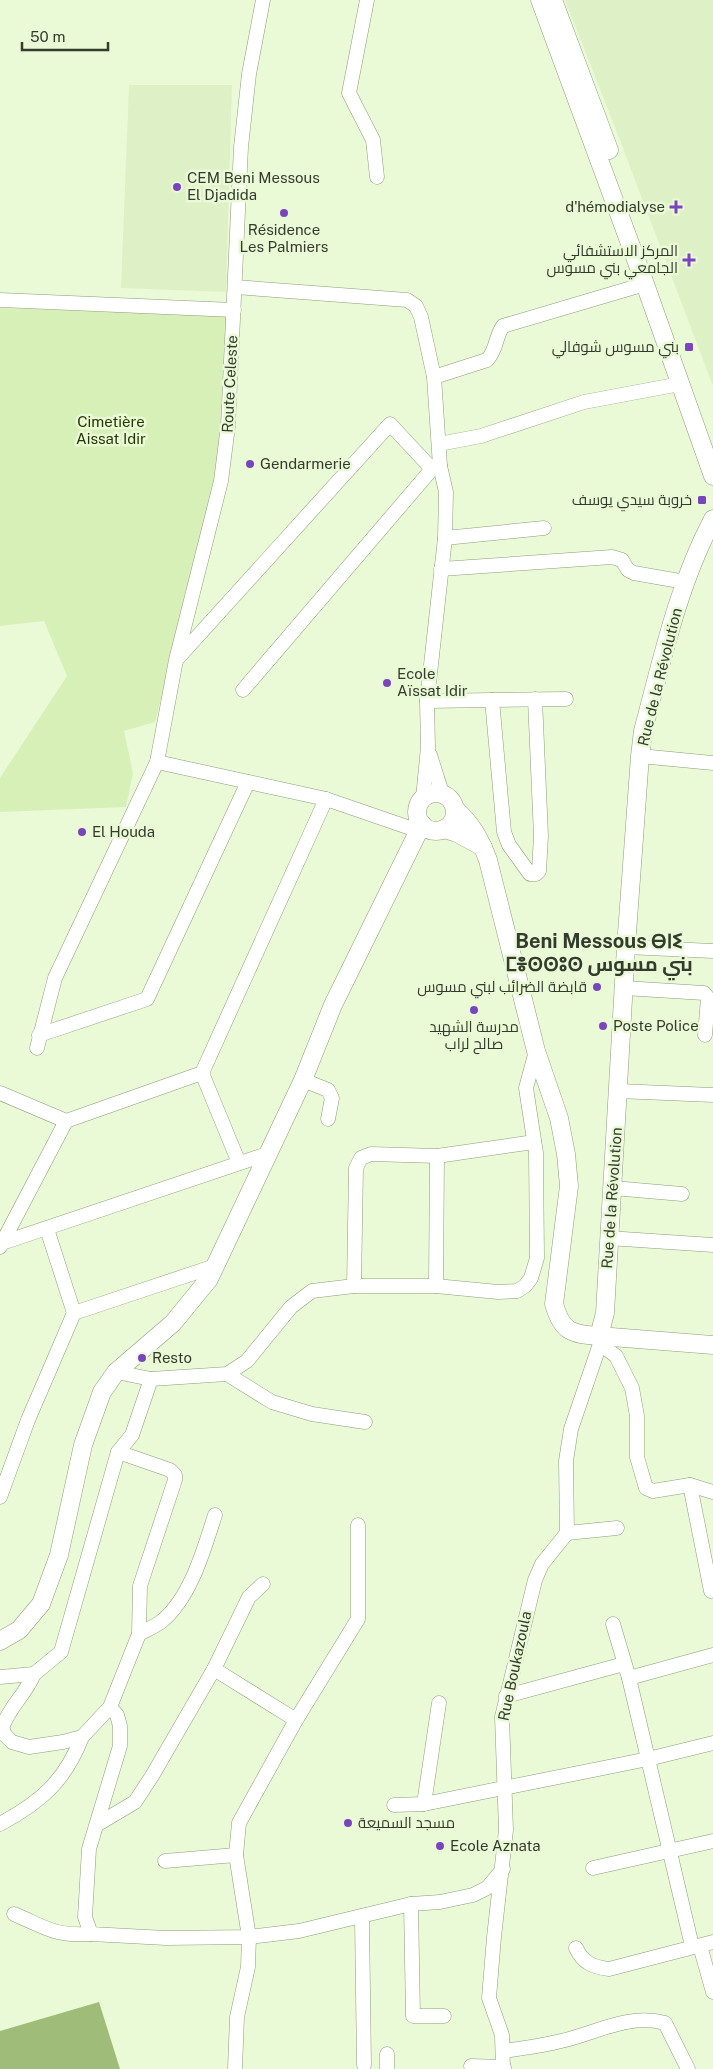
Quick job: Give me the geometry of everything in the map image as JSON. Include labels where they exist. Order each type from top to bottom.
[{"type":"main road","points":[[540,0],[646,284],[713,476]]},
{"type":"main road","points":[[553,0],[713,440]]},
{"type":"main road","name":"Rue de la Révolution","points":[[599,1340],[605,1313],[626,947],[640,756],[648,715],[685,582],[708,534],[713,519]]},
{"type":"main road","points":[[0,1641],[19,1630],[41,1604],[59,1556],[83,1446],[102,1392],[116,1372],[173,1323],[209,1279],[303,1080],[332,1005],[402,867],[420,827],[418,809],[423,798],[432,793],[442,793],[453,802],[455,809],[454,817],[444,829]]},
{"type":"main road","points":[[455,809],[469,822],[483,847],[497,894],[536,1051],[559,1118],[569,1186],[554,1304],[558,1320],[566,1329],[576,1334],[599,1340],[713,1345]]},
{"type":"main road","points":[[420,827],[432,830],[444,829],[457,833],[483,847]]},
{"type":"street","name":"Route Celeste","points":[[248,782],[147,999],[38,1041],[56,978],[157,762],[176,660],[221,481],[228,426],[236,287],[241,147],[249,74],[263,0]]},
{"type":"street","points":[[367,0],[349,93],[373,140],[377,177]]},
{"type":"street","points":[[434,377],[487,360],[493,354],[496,335],[503,326],[646,284]]},
{"type":"street","points":[[236,287],[407,300],[416,306],[421,317],[434,377],[439,444],[436,468],[243,690]]},
{"type":"street","points":[[0,300],[234,310]]},
{"type":"street","points":[[439,444],[481,436],[584,402],[680,384]]},
{"type":"street","points":[[176,660],[390,424],[436,468],[446,492],[445,538],[440,569],[427,701],[428,747],[423,798]]},
{"type":"street","points":[[445,538],[544,528]]},
{"type":"street","points":[[440,569],[612,557],[622,560],[628,570],[634,573],[685,582]]},
{"type":"street","points":[[492,700],[504,832],[508,845],[530,874],[536,874],[539,871],[541,836],[535,699]]},
{"type":"street","points":[[427,701],[566,699]]},
{"type":"street","points":[[428,747],[442,793]]},
{"type":"street","points":[[640,756],[713,763]]},
{"type":"street","points":[[157,762],[326,800],[420,827]]},
{"type":"street","points":[[0,1093],[66,1121],[202,1073],[326,800]]},
{"type":"street","points":[[626,947],[713,951]]},
{"type":"street","points":[[624,988],[704,993],[708,998],[706,1035]]},
{"type":"street","points":[[116,1372],[151,1379],[227,1374],[246,1361],[301,1298],[312,1291],[354,1286],[436,1286],[498,1292],[517,1290],[525,1286],[531,1278],[538,1258],[534,1142],[526,1088],[536,1051]]},
{"type":"street","points":[[202,1073],[239,1163]]},
{"type":"street","points":[[303,1080],[328,1090],[332,1098],[328,1119]]},
{"type":"street","points":[[618,1092],[713,1095]]},
{"type":"street","points":[[1,1246],[66,1121]]},
{"type":"street","points":[[354,1286],[358,1163],[371,1154],[436,1156],[534,1142]]},
{"type":"street","points":[[1,1246],[267,1154]]},
{"type":"street","points":[[436,1156],[436,1286]]},
{"type":"street","points":[[613,1188],[682,1194]]},
{"type":"street","points":[[0,1497],[28,1420],[74,1313],[47,1229]]},
{"type":"street","points":[[608,1238],[713,1245]]},
{"type":"street","points":[[74,1313],[215,1266]]},
{"type":"street","points":[[618,1528],[567,1533],[566,1461],[571,1429],[599,1340],[616,1356],[632,1388],[637,1416],[637,1457],[646,1488],[653,1491],[690,1485],[713,1492]]},
{"type":"street","points":[[227,1374],[272,1402],[312,1414],[365,1422]]},
{"type":"street","points":[[82,1737],[29,1747],[12,1742],[5,1736],[1,1728],[11,1708],[28,1688],[34,1674],[60,1652],[118,1452],[132,1435],[151,1379]]},
{"type":"street","points":[[0,1824],[26,1810],[56,1785],[73,1760],[82,1737],[110,1707],[138,1634],[140,1586],[175,1480],[175,1475],[170,1470],[118,1452]]},
{"type":"street","points":[[690,1485],[711,1591]]},
{"type":"street","points":[[138,1634],[162,1621],[179,1600],[195,1574],[215,1515]]},
{"type":"street","points":[[235,2069],[237,2017],[248,1968],[248,1937],[236,1856],[239,1822],[296,1720],[358,1620],[358,1525]]},
{"type":"street","name":"Rue Boukazoula","points":[[504,2068],[502,2035],[490,1998],[494,1937],[506,1830],[503,1788],[502,1717],[535,1580],[542,1564],[567,1533]]},
{"type":"street","points":[[98,1824],[135,1802],[214,1669],[249,1597],[263,1584]]},
{"type":"street","points":[[613,1624],[629,1678],[670,1851],[702,1945],[713,1992]]},
{"type":"street","points":[[629,1678],[713,1655]]},
{"type":"street","points":[[506,1696],[624,1664]]},
{"type":"street","points":[[214,1669],[296,1720]]},
{"type":"street","points":[[0,1677],[34,1674]]},
{"type":"street","points":[[424,1804],[439,1703]]},
{"type":"street","points":[[91,1934],[84,1917],[88,1849],[98,1824],[102,1804],[120,1746],[120,1726],[117,1715],[110,1707]]},
{"type":"street","points":[[394,1805],[424,1804],[648,1759],[713,1743]]},
{"type":"street","points":[[593,1868],[713,1841]]},
{"type":"street","points":[[165,1861],[236,1856]]},
{"type":"street","points":[[14,1914],[58,1934],[166,1938],[248,1937],[299,1931],[362,1918],[411,1904],[440,1902],[480,1892],[503,1869]]},
{"type":"street","points":[[411,1904],[413,2016],[444,2016]]},
{"type":"street","points":[[362,1918],[364,2065]]},
{"type":"street","points":[[576,1948],[580,1956],[593,1968],[609,1968],[702,1945]]},
{"type":"street","points":[[504,2051],[561,2041],[632,2020],[648,2019],[665,2023],[688,2069]]},
{"type":"street","points":[[387,2054],[387,2069]]},
{"type":"street","points":[[471,2066],[504,2068]]},
{"type":"shaded area","name":"المركز الاستشفائي الجامعي بني مسوس","points":[[565,0],[713,0],[713,386],[618,135]]},
{"type":"shaded area","name":"CEM Beni Messous El Djadida","points":[[129,85],[232,85],[226,292],[121,288]]},
{"type":"shaded area","points":[[99,2002],[120,2069],[0,2069],[0,2031]]},
{"type":"green space","name":"Cimetière Aissat Idir","points":[[0,308],[229,316],[218,477],[155,722],[124,731],[133,773],[126,807],[0,812],[0,778],[67,676],[44,621],[0,626]]},
{"type":"place","name":"CEM Beni Messous El Djadida","points":[[177,187]]},
{"type":"place","name":"d'hémodialyse","points":[[676,207]]},
{"type":"place","name":"Résidence Les Palmiers","points":[[284,213]]},
{"type":"place","name":"المركز الاستشفائي الجامعي بني مسوس","points":[[689,260]]},
{"type":"place","name":"بني مسوس شوفالي","points":[[689,347]]},
{"type":"place","name":"Gendarmerie","points":[[250,464]]},
{"type":"place","name":"خروبة سيدي يوسف","points":[[702,500]]},
{"type":"place","name":"Ecole Aïssat Idir","points":[[387,683]]},
{"type":"place","name":"El Houda","points":[[82,832]]},
{"type":"place","name":"قابضة الضرائب لبني مسوس","points":[[597,987]]},
{"type":"place","name":"مدرسة الشهيد صالح لراب","points":[[474,1010]]},
{"type":"place","name":"Poste Police","points":[[603,1026]]},
{"type":"place","name":"Resto","points":[[142,1358]]},
{"type":"place","name":"مسجد السميعة","points":[[348,1823]]},
{"type":"place","name":"Ecole Aznata","points":[[440,1846]]},
{"type":"district","name":"Beni Messous ⴱⵏⵉ ⵎⴻⵙⵙⵓⵙ بني مسوس","points":[[599,952]]}]
